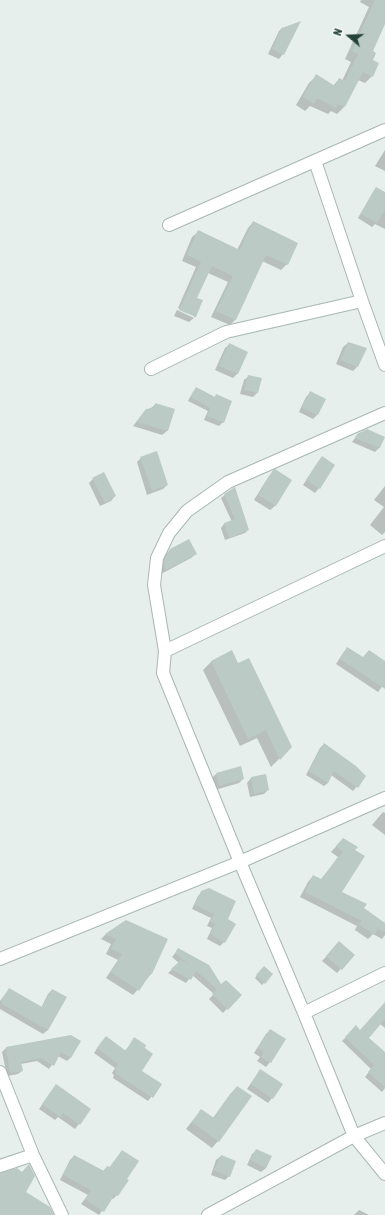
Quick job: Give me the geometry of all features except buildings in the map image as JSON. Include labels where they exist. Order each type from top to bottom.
[{"type":"street","points":[[169,225],[385,130]]},
{"type":"street","points":[[315,161],[385,365]]},
{"type":"street","points":[[151,369],[226,332],[362,301]]},
{"type":"street","points":[[385,413],[228,482],[187,511],[169,533],[157,558],[154,585],[165,651],[163,673],[354,1136],[385,1174]]},
{"type":"street","points":[[165,651],[385,546]]},
{"type":"street","points":[[0,959],[240,862],[385,798]]},
{"type":"street","points":[[304,1013],[385,973]]},
{"type":"street","points":[[0,1072],[33,1155],[62,1215]]},
{"type":"street","points":[[208,1215],[354,1136],[385,1123]]},
{"type":"street","points":[[0,1166],[33,1155]]}]
